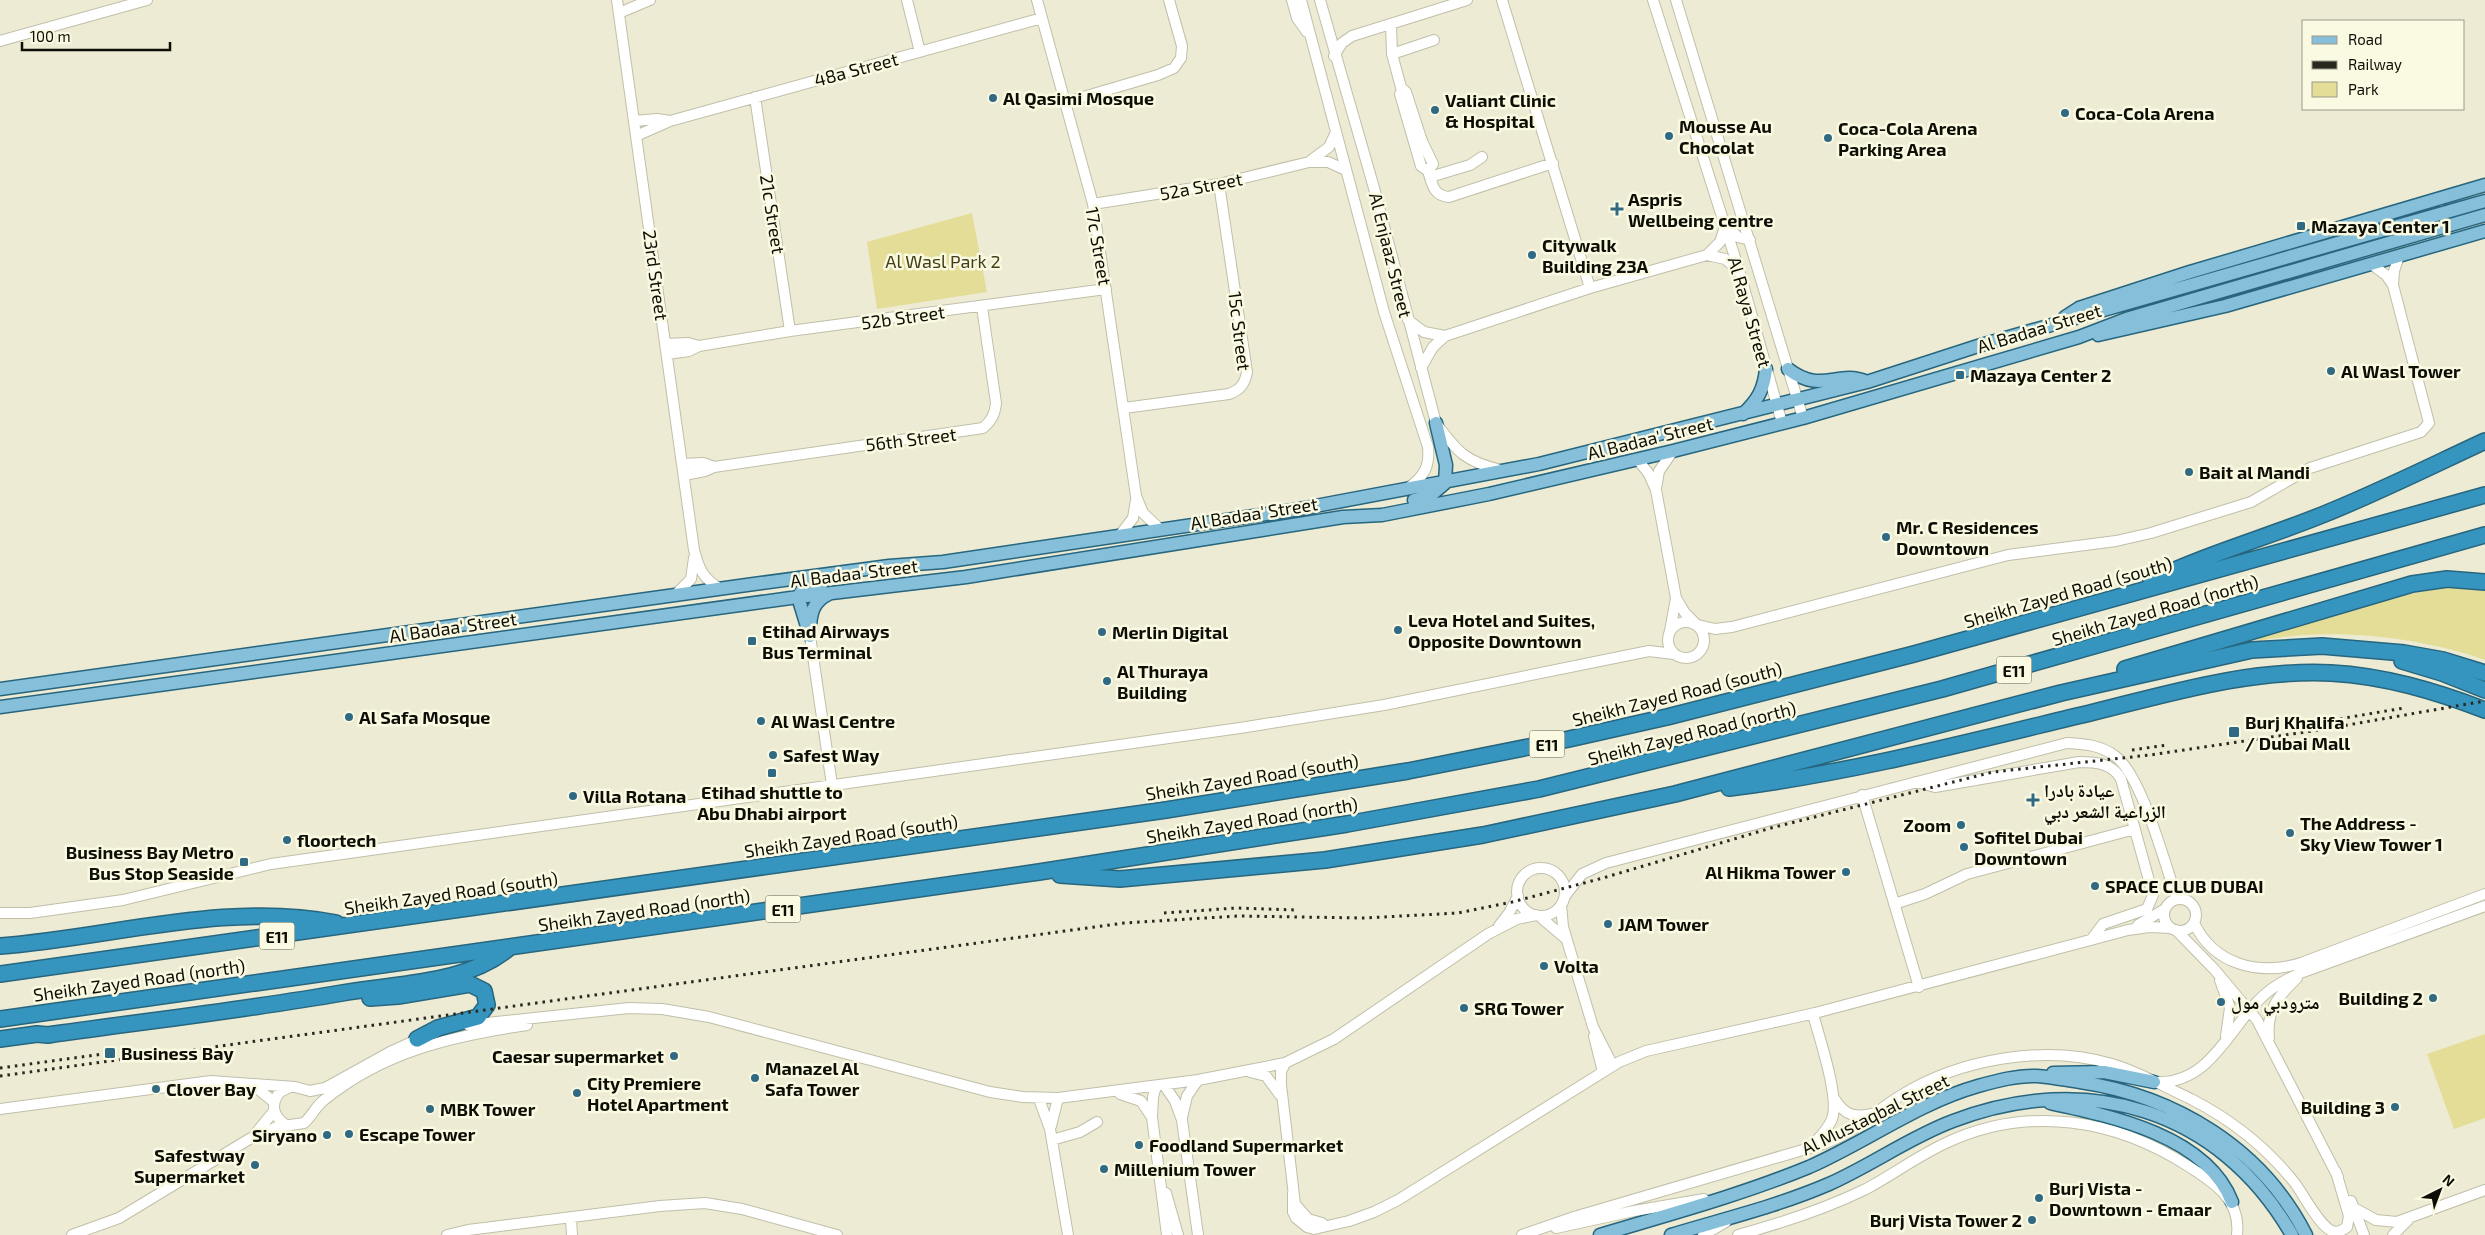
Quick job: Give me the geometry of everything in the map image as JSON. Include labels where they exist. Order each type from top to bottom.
[{"type":"highway","points":[[2114,599],[2194,561],[2292,527],[2354,502],[2485,441]]},
{"type":"highway","name":"Sheikh Zayed Road (south)","points":[[0,974],[1166,810],[1408,771],[1569,739],[1667,717],[1914,654],[2485,495]]},
{"type":"highway","name":"Sheikh Zayed Road (north)","points":[[0,1019],[1039,872],[1347,824],[1563,784],[1942,690],[2485,535]]},
{"type":"highway","points":[[2061,693],[2082,682],[2412,584],[2447,579],[2485,582]]},
{"type":"highway","points":[[1039,872],[1120,879],[1325,860],[1500,832],[1675,794],[2061,693],[2252,650],[2322,646],[2364,650],[2424,656],[2485,673]]},
{"type":"highway","points":[[2364,650],[2429,669],[2485,690]]},
{"type":"highway","points":[[1675,794],[1768,783],[1906,756],[2183,690],[2258,676],[2306,673],[2355,675],[2403,683],[2479,708]]},
{"type":"highway","points":[[0,946],[136,927],[242,918],[296,918],[349,926]]},
{"type":"highway","points":[[0,1039],[37,1034],[48,1035],[326,997],[473,970],[489,963],[510,948]]},
{"type":"highway","points":[[326,997],[398,996],[470,984],[484,991],[487,1005],[482,1014],[473,1019],[438,1028],[417,1039]]},
{"type":"main road","points":[[2055,324],[2079,308],[2176,276],[2485,185]]},
{"type":"main road","name":"Al Badaa' Street","points":[[0,689],[889,566],[943,562],[1161,530],[1403,491],[1507,472],[1742,415],[1867,382],[1981,345],[2485,201]]},
{"type":"main road","name":"Al Badaa' Street","points":[[0,707],[798,597],[966,577],[1343,516],[1382,514],[1475,497],[1638,460],[1803,418],[2078,336],[2126,319],[2485,215]]},
{"type":"main road","points":[[2078,336],[2105,334],[2225,306],[2485,231]]},
{"type":"main road","points":[[1742,415],[1759,396],[1765,383],[1766,369]]},
{"type":"main road","points":[[1788,369],[1799,377],[1816,382],[1827,383],[1853,377],[1867,382]]},
{"type":"main road","points":[[1343,516],[1362,510],[1426,498],[1439,490],[1445,483],[1446,465],[1436,424]]},
{"type":"main road","points":[[810,636],[798,597],[805,586],[868,576],[889,566]]},
{"type":"main road","points":[[810,636],[811,612],[819,601],[831,594]]},
{"type":"main road","points":[[272,669],[286,660],[323,654],[328,650],[329,642]]},
{"type":"main road","points":[[0,1045],[48,1035]]},
{"type":"main road","points":[[2035,1076],[2095,1072],[2121,1074],[2154,1082]]},
{"type":"main road","name":"Al Mustaqbal Street","points":[[1600,1235],[1734,1194],[1810,1166],[1860,1143],[1923,1108],[1959,1092],[1997,1082],[2035,1076],[2095,1084],[2141,1096],[2171,1107],[2206,1126],[2261,1172],[2290,1209],[2306,1235]]},
{"type":"main road","points":[[1671,1235],[1784,1201],[1834,1181],[1952,1121],[1986,1110],[2059,1098],[2104,1100],[2149,1112],[2170,1121],[2209,1144],[2240,1169],[2265,1195],[2292,1235]]},
{"type":"main road","points":[[2038,1101],[2116,1118],[2179,1145],[2217,1177],[2232,1202]]},
{"type":"street","points":[[0,41],[147,0]]},
{"type":"street","name":"23rd Street","points":[[617,0],[694,550],[701,573],[707,580],[722,589]]},
{"type":"street","points":[[619,13],[649,0]]},
{"type":"street","points":[[907,0],[920,52]]},
{"type":"street","name":"17c Street","points":[[1037,0],[1093,204],[1136,496],[1143,514],[1161,530]]},
{"type":"street","points":[[1066,102],[1158,75],[1174,68],[1181,58],[1182,46],[1169,0]]},
{"type":"street","name":"Al Enjaaz Street","points":[[1292,0],[1297,18],[1310,36]]},
{"type":"street","name":"Al Enjaaz Street","points":[[1301,0],[1384,312],[1428,446],[1429,457],[1423,476],[1403,491]]},
{"type":"street","name":"Al Enjaaz Street","points":[[1320,0],[1334,56],[1374,188],[1436,424],[1455,449],[1467,459],[1479,465],[1507,472]]},
{"type":"street","points":[[1334,56],[1346,39],[1467,0]]},
{"type":"street","points":[[1502,0],[1590,288]]},
{"type":"street","name":"Al Raya Street","points":[[1653,0],[1739,270],[1782,423]]},
{"type":"street","name":"Al Raya Street","points":[[1676,0],[1803,418]]},
{"type":"street","name":"48a Street","points":[[636,136],[670,121],[1042,18]]},
{"type":"street","points":[[1390,24],[1391,50],[1402,90],[1400,94],[1420,166],[1429,174],[1435,191],[1441,196],[1449,197],[1553,163]]},
{"type":"street","points":[[1391,50],[1433,36]]},
{"type":"street","name":"21c Street","points":[[755,97],[790,331]]},
{"type":"street","name":"48a Street","points":[[634,121],[658,119],[670,121]]},
{"type":"street","name":"52a Street","points":[[1309,162],[1324,153],[1336,131]]},
{"type":"street","points":[[1429,174],[1470,165],[1482,157]]},
{"type":"street","name":"52a Street","points":[[1093,204],[1219,184],[1309,162],[1328,162],[1346,170]]},
{"type":"street","name":"15c Street","points":[[1124,408],[1229,394],[1242,387],[1246,380],[1247,372],[1219,184]]},
{"type":"street","points":[[1707,255],[1720,242],[1725,226],[1738,237],[1750,240]]},
{"type":"street","points":[[1420,368],[1433,347],[1445,336],[1590,288],[1707,255],[1725,258],[1739,270]]},
{"type":"street","points":[[1632,655],[1656,644],[1681,622],[1715,629],[1732,627],[2008,555],[2107,542],[2142,535],[2251,502],[2310,468],[2420,433],[2429,423],[2394,286],[2394,270],[2399,256]]},
{"type":"street","points":[[2371,264],[2386,275],[2394,286]]},
{"type":"street","name":"52b Street","points":[[667,354],[689,351],[699,346],[790,331],[982,307],[1106,289]]},
{"type":"street","name":"56th Street","points":[[683,469],[703,463],[714,466],[982,428],[990,422],[995,413],[996,403],[982,307]]},
{"type":"street","points":[[1408,320],[1424,332],[1445,336]]},
{"type":"street","name":"52b Street","points":[[665,344],[688,343],[699,346]]},
{"type":"street","points":[[1656,490],[1659,471],[1673,451]]},
{"type":"street","points":[[1638,460],[1649,474],[1656,490],[1676,598],[1668,645],[1674,654]]},
{"type":"street","name":"17c Street","points":[[1120,535],[1133,518],[1136,496]]},
{"type":"street","name":"23rd Street","points":[[675,595],[691,579],[694,550]]},
{"type":"street","points":[[0,913],[30,913],[123,900],[271,864],[1240,728],[1384,705],[1657,650],[1688,658],[1700,652],[1705,638],[1676,598]]},
{"type":"street","points":[[810,636],[832,785]]},
{"type":"street","points":[[1488,934],[1517,919],[1555,912],[1582,874],[1606,863],[2067,743],[2089,744],[2102,748],[2120,760],[2133,777],[2177,899]]},
{"type":"street","points":[[1916,782],[1923,786],[1935,787],[2072,762],[2090,762],[2107,765],[2118,773],[2152,890],[2153,900],[2143,912],[2103,924],[2091,940]]},
{"type":"street","points":[[1862,796],[1919,987]]},
{"type":"street","points":[[1894,904],[1925,894],[1967,874],[2135,829]]},
{"type":"street","points":[[1567,941],[1537,916],[1524,908],[1518,896],[1518,888],[1526,874],[1541,868],[1556,874],[1565,888],[1563,927],[1593,1027],[1595,1044],[1603,1072]]},
{"type":"street","points":[[2194,923],[2208,946],[2222,958],[2239,965],[2275,968],[2301,963],[2485,894]]},
{"type":"street","points":[[0,1109],[211,1081],[315,1090],[325,1088],[417,1039],[466,1026],[645,1008],[696,1014],[973,1088],[1006,1095],[1058,1098],[1198,1080],[1285,1063],[1329,1042],[1488,934],[1503,921],[1518,896]]},
{"type":"street","points":[[1285,1063],[1281,1072],[1282,1098],[1293,1193],[1298,1210],[1308,1219],[1320,1223],[1336,1224],[1374,1212],[1398,1200],[1603,1072],[1632,1056],[1659,1047],[1813,1014],[2128,930],[2149,927],[2189,928],[2194,923],[2196,913],[2188,900],[2177,899],[2128,930]]},
{"type":"street","points":[[2154,1082],[2175,1081],[2194,1074],[2210,1061],[2226,1039],[2267,992],[2303,972],[2485,906]]},
{"type":"street","points":[[2165,908],[2165,919],[2214,969],[2250,1010],[2270,1042],[2354,1208],[2364,1235]]},
{"type":"street","points":[[2438,912],[2454,917]]},
{"type":"street","points":[[2214,969],[2224,988],[2230,1008],[2226,1039]]},
{"type":"street","points":[[2270,1042],[2269,1017],[2275,1003],[2303,972]]},
{"type":"street","points":[[72,1235],[119,1218],[251,1138],[286,1125],[298,1126],[309,1119],[324,1099],[365,1074],[422,1046],[468,1034],[584,1013]]},
{"type":"street","points":[[1813,1014],[1834,1098],[1839,1107],[1852,1116],[1876,1113]]},
{"type":"street","points":[[1593,1027],[1613,1066]]},
{"type":"street","points":[[1524,1235],[1574,1216],[1811,1148],[1843,1136],[1865,1123],[1899,1096],[1949,1073],[1984,1063],[2020,1057],[2056,1056],[2086,1058],[2121,1067],[2210,1109],[2249,1137],[2290,1178],[2323,1224],[2331,1231],[2337,1232],[2347,1226],[2349,1216],[2336,1172]]},
{"type":"street","points":[[1246,1071],[1266,1076],[1276,1087],[1282,1098]]},
{"type":"street","points":[[1182,1120],[1187,1096],[1198,1080]]},
{"type":"street","points":[[250,1083],[263,1091],[274,1106],[276,1117],[286,1125]]},
{"type":"street","points":[[1160,1085],[1153,1097],[1152,1116],[1167,1235]]},
{"type":"street","points":[[1160,1085],[1171,1094],[1182,1120],[1198,1235]]},
{"type":"street","points":[[251,1138],[274,1106],[280,1092],[290,1087]]},
{"type":"street","points":[[304,1090],[312,1100],[312,1113]]},
{"type":"street","points":[[1112,1092],[1136,1098],[1146,1106],[1152,1116]]},
{"type":"street","points":[[1039,1098],[1050,1129],[1066,1232]]},
{"type":"street","points":[[1050,1129],[1058,1098]]},
{"type":"street","points":[[1811,1148],[1833,1117],[1834,1098]]},
{"type":"street","points":[[1052,1140],[1080,1132],[1097,1122]]},
{"type":"street","points":[[1738,1235],[1784,1222],[1838,1202],[1949,1142],[1984,1129],[2030,1122],[2065,1122],[2093,1125],[2134,1137],[2172,1156],[2205,1177],[2232,1202],[2236,1215],[2237,1235]]},
{"type":"street","points":[[1159,1171],[1178,1235]]},
{"type":"street","points":[[2354,1208],[2369,1218],[2383,1222],[2397,1222],[2485,1190]]},
{"type":"street","name":"Al Mustaqbal Street","points":[[1524,1235],[1634,1211],[1734,1194]]},
{"type":"street","points":[[447,1235],[468,1230],[566,1220],[660,1206],[705,1204],[742,1208],[837,1235]]},
{"type":"street","points":[[1703,1235],[1740,1214]]},
{"type":"street","points":[[2393,1235],[2400,1226],[2411,1218]]},
{"type":"street","points":[[566,1220],[566,1235]]},
{"type":"street","points":[[566,1220],[572,1235]]},
{"type":"green space","name":"Al Wasl Park 2","points":[[972,213],[987,292],[877,309],[867,242]]},
{"type":"green space","points":[[2453,586],[2485,587],[2485,660],[2431,645],[2373,636],[2314,635],[2258,641],[2256,637],[2395,597]]},
{"type":"green space","points":[[2485,1034],[2485,1118],[2454,1129],[2427,1054]]},
{"type":"railway","points":[[0,1076],[1124,923],[1238,916],[1364,918],[1458,913],[1512,902],[1603,878],[1771,828],[1993,772],[2150,755],[2319,730],[2485,701]]},
{"type":"railway","points":[[2303,725],[2404,708]]},
{"type":"railway","points":[[2132,750],[2167,745]]},
{"type":"railway","points":[[1164,913],[1236,908],[1296,910]]},
{"type":"railway","points":[[0,1068],[118,1052]]},
{"type":"place","name":"Al Qasimi Mosque","points":[[993,98]]},
{"type":"place","name":"Valiant Clinic & Hospital","points":[[1435,110]]},
{"type":"place","name":"Coca-Cola Arena","points":[[2065,113]]},
{"type":"place","name":"Mousse Au Chocolat","points":[[1669,136]]},
{"type":"place","name":"Coca-Cola Arena Parking Area","points":[[1828,138]]},
{"type":"place","name":"Aspris Wellbeing centre","points":[[1617,209]]},
{"type":"place","name":"Mazaya Center 1","points":[[2301,226]]},
{"type":"place","name":"Citywalk Building 23A","points":[[1532,255]]},
{"type":"place","name":"Al Wasl Tower","points":[[2331,371]]},
{"type":"place","name":"Mazaya Center 2","points":[[1960,375]]},
{"type":"place","name":"Bait al Mandi","points":[[2189,472]]},
{"type":"place","name":"Mr. C Residences Downtown","points":[[1886,537]]},
{"type":"place","name":"Leva Hotel and Suites, Opposite Downtown","points":[[1398,630]]},
{"type":"place","name":"Merlin Digital","points":[[1102,632]]},
{"type":"place","name":"Etihad Airways Bus Terminal","points":[[752,641]]},
{"type":"place","name":"Al Thuraya Building","points":[[1107,681]]},
{"type":"place","name":"Al Safa Mosque","points":[[349,717]]},
{"type":"place","name":"Al Wasl Centre","points":[[761,721]]},
{"type":"place","name":"Burj Khalifa / Dubai Mall","points":[[2234,732]]},
{"type":"place","name":"Safest Way","points":[[773,755]]},
{"type":"place","name":"Etihad shuttle to Abu Dhabi airport","points":[[772,773]]},
{"type":"place","name":"Villa Rotana","points":[[573,796]]},
{"type":"place","name":"عيادة بادرا الزراعية الشعر دبي","points":[[2033,800]]},
{"type":"place","name":"Zoom","points":[[1961,825]]},
{"type":"place","name":"The Address - Sky View Tower 1","points":[[2290,833]]},
{"type":"place","name":"floortech","points":[[287,840]]},
{"type":"place","name":"Sofitel Dubai Downtown","points":[[1964,847]]},
{"type":"place","name":"Business Bay Metro Bus Stop Seaside","points":[[244,862]]},
{"type":"place","name":"Al Hikma Tower","points":[[1846,872]]},
{"type":"place","name":"SPACE CLUB DUBAI","points":[[2095,886]]},
{"type":"place","name":"JAM Tower","points":[[1608,924]]},
{"type":"place","name":"Volta","points":[[1544,966]]},
{"type":"place","name":"Building 2","points":[[2433,998]]},
{"type":"place","name":"مترودبي مول","points":[[2221,1002]]},
{"type":"place","name":"SRG Tower","points":[[1464,1008]]},
{"type":"place","name":"Business Bay","points":[[110,1053]]},
{"type":"place","name":"Caesar supermarket","points":[[674,1056]]},
{"type":"place","name":"Manazel Al Safa Tower","points":[[755,1078]]},
{"type":"place","name":"Clover Bay","points":[[156,1089]]},
{"type":"place","name":"City Premiere Hotel Apartment","points":[[577,1093]]},
{"type":"place","name":"Building 3","points":[[2395,1107]]},
{"type":"place","name":"MBK Tower","points":[[430,1109]]},
{"type":"place","name":"Escape Tower","points":[[349,1134]]},
{"type":"place","name":"Siryano","points":[[327,1135]]},
{"type":"place","name":"Foodland Supermarket","points":[[1139,1145]]},
{"type":"place","name":"Safestway Supermarket","points":[[255,1165]]},
{"type":"place","name":"Millenium Tower","points":[[1104,1169]]},
{"type":"place","name":"Burj Vista - Downtown - Emaar","points":[[2039,1198]]},
{"type":"place","name":"Burj Vista Tower 2","points":[[2032,1220]]}]
